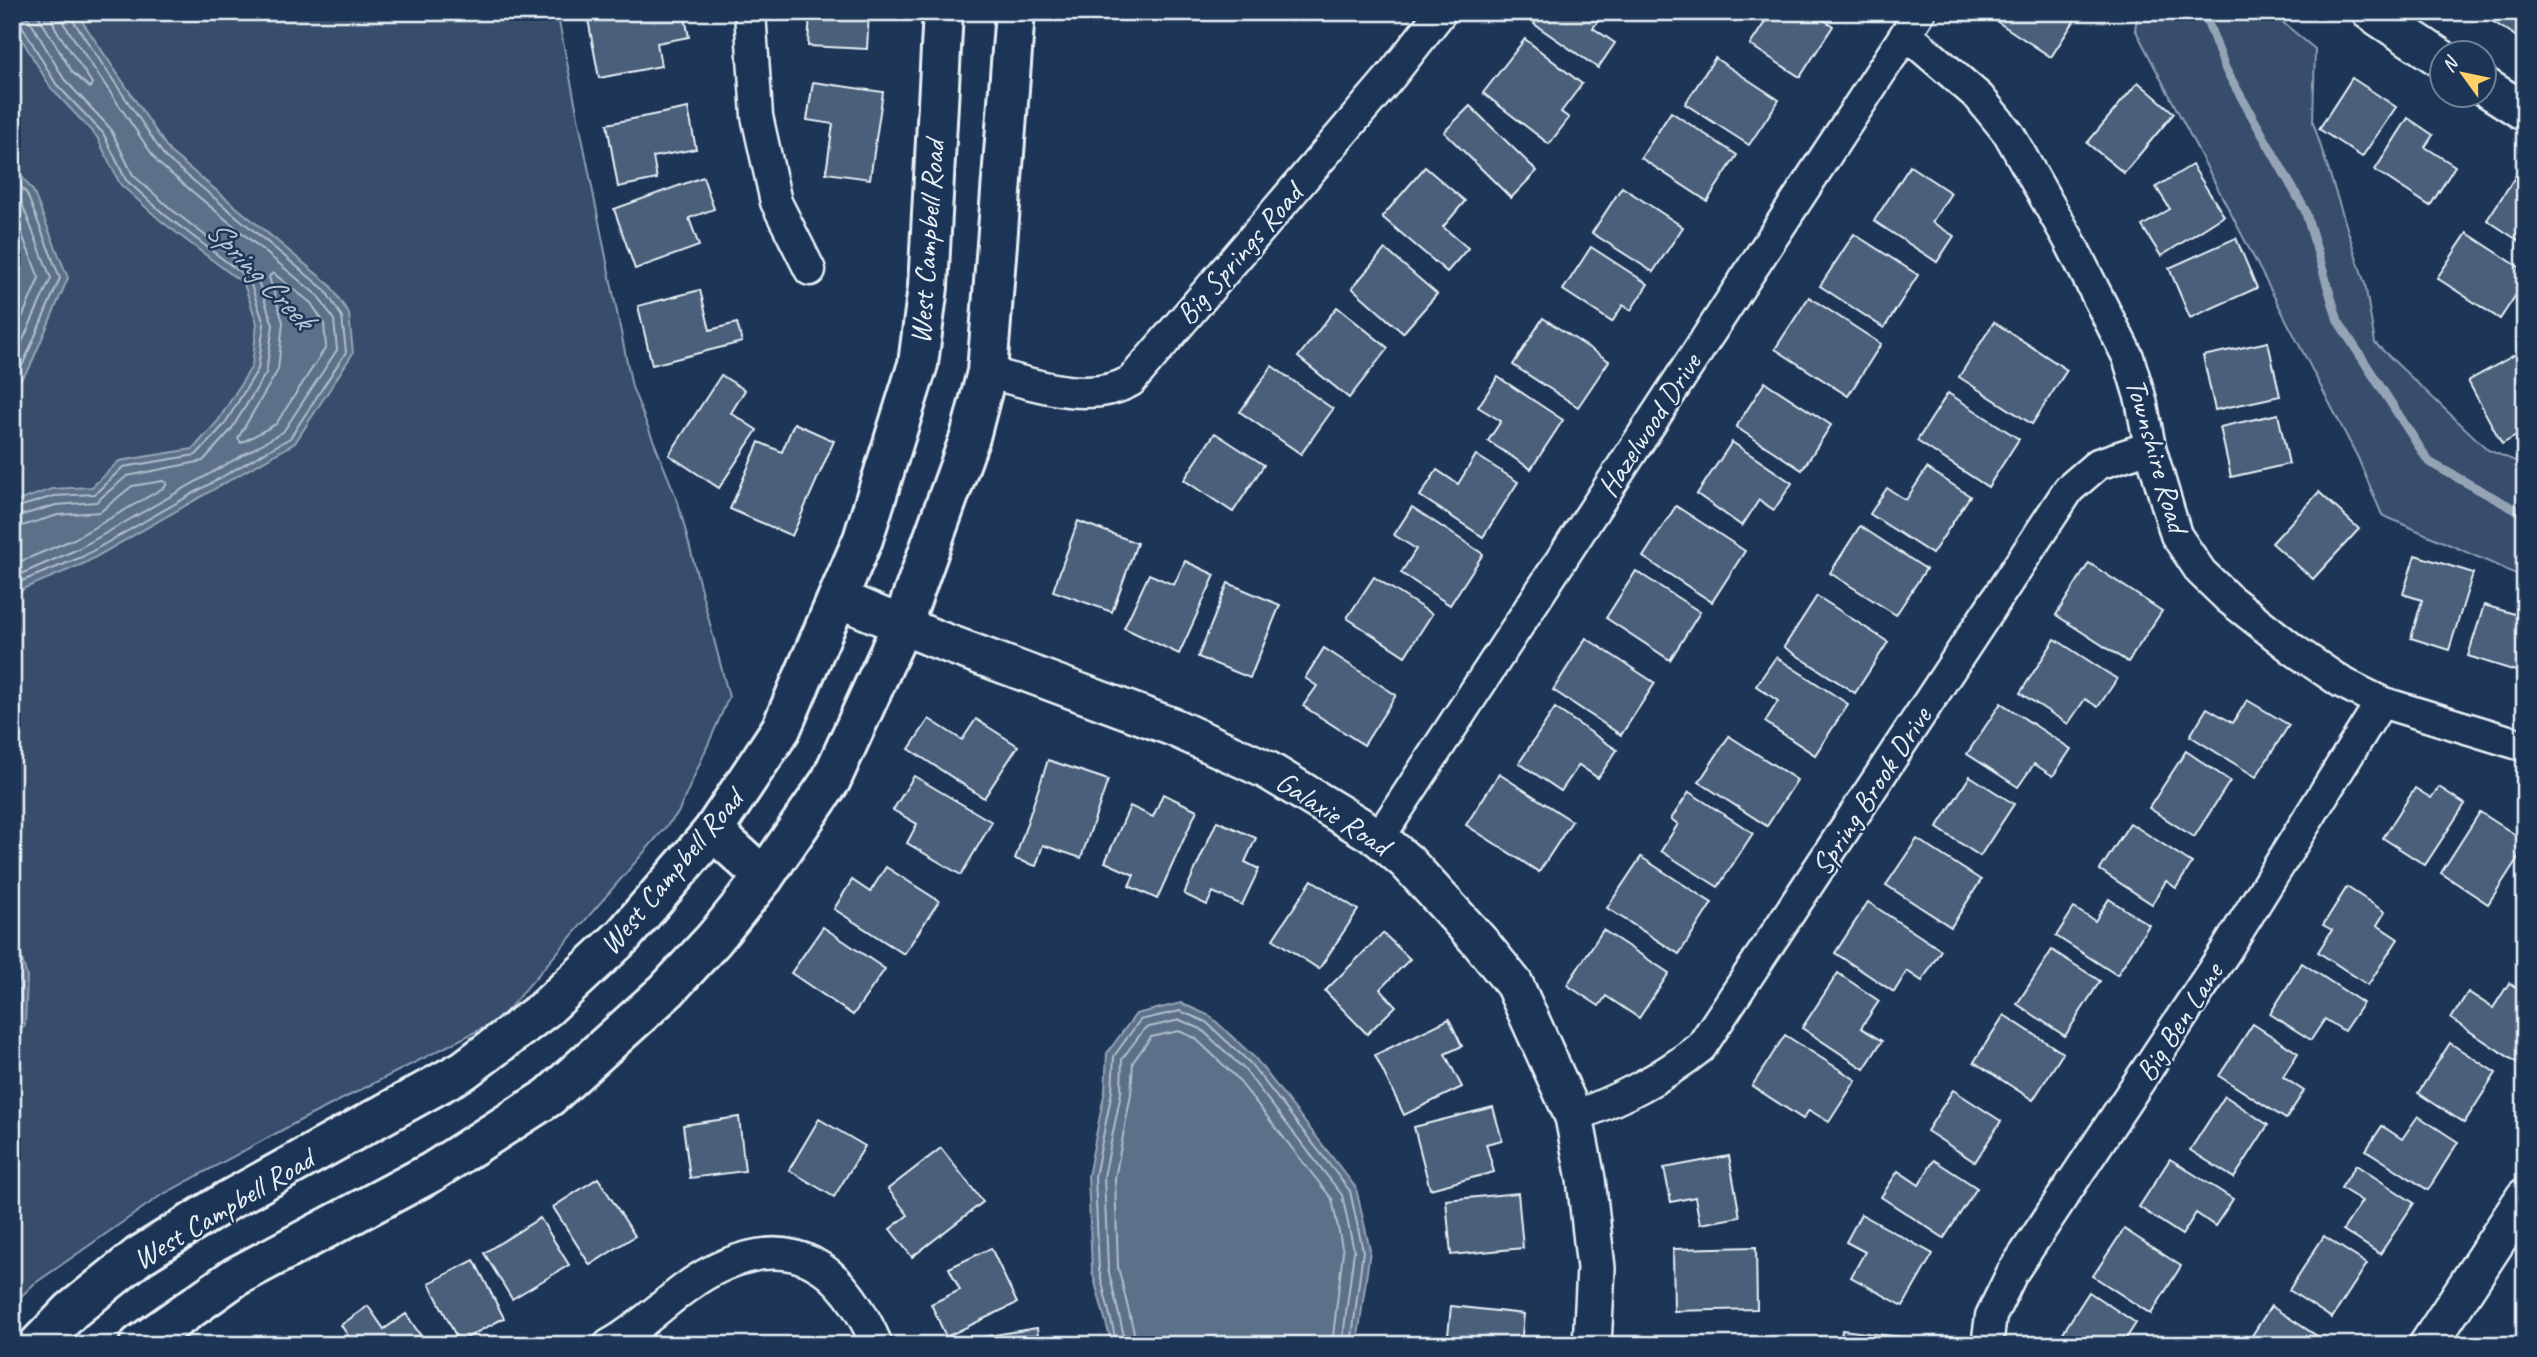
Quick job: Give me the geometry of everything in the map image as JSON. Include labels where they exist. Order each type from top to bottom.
[{"type":"main road","name":"West Campbell Road","points":[[38,1345],[71,1311],[139,1256],[227,1201],[464,1070],[546,1008],[624,936],[713,831],[781,729],[867,527],[918,364],[928,287],[943,12]]},
{"type":"main road","points":[[139,1345],[235,1277],[432,1172],[549,1097],[667,990],[764,877],[831,780],[902,625],[970,437],[987,372],[1015,12]]},
{"type":"main road","points":[[713,831],[764,877]]},
{"type":"street","points":[[750,12],[757,116],[776,202],[810,270]]},
{"type":"street","name":"Big Springs Road","points":[[987,372],[1022,382],[1091,393],[1114,390],[1131,380],[1391,76],[1441,12]]},
{"type":"street","points":[[2377,14],[2428,49]]},
{"type":"street","name":"Townshire Road","points":[[1913,23],[2009,134],[2070,240],[2128,357],[2141,400],[2150,447],[2176,535],[2201,572],[2228,598],[2294,650],[2341,682],[2381,702],[2525,746]]},
{"type":"street","name":"Hazelwood Drive","points":[[1379,838],[1913,23]]},
{"type":"street","points":[[2498,95],[2525,112]]},
{"type":"street","name":"Spring Brook Drive","points":[[1574,1117],[1630,1095],[1668,1074],[1701,1047],[2069,489],[2098,464],[2150,447]]},
{"type":"street","name":"Galaxie Road","points":[[837,598],[1173,727],[1267,770],[1379,838],[1407,862],[1480,942],[1514,984],[1574,1117],[1586,1179],[1597,1268],[1591,1345]]},
{"type":"street","name":"Big Ben Lane","points":[[1987,1345],[1991,1316],[2012,1273],[2225,952],[2381,702]]},
{"type":"street","points":[[2428,1345],[2525,1197]]},
{"type":"street","points":[[610,1345],[708,1273],[750,1255],[788,1254],[820,1265],[836,1278],[863,1312],[877,1345]]},
{"type":"shaded area","points":[[12,12],[557,12],[632,387],[678,502],[729,697],[678,813],[499,1020],[299,1121],[160,1196],[34,1284],[12,1305],[12,389],[29,368],[33,191],[12,164]]},
{"type":"shaded area","points":[[2138,12],[2270,12],[2315,49],[2313,122],[2365,284],[2375,343],[2488,450],[2525,465],[2525,578],[2382,515],[2358,458],[2135,29]]},
{"type":"water","name":"Spring Creek","points":[[12,12],[76,12],[170,152],[330,285],[349,314],[353,353],[295,443],[85,563],[25,588],[12,598],[12,503],[52,489],[92,487],[119,461],[193,449],[218,421],[252,366],[257,323],[244,284],[161,221],[120,184],[97,137],[51,88],[12,23]]},
{"type":"water","points":[[12,164],[33,191],[68,278],[29,369],[12,389]]},
{"type":"water","points":[[12,923],[27,977],[25,1025],[12,1039]]},
{"type":"water","points":[[1181,1003],[1210,1016],[1255,1058],[1356,1188],[1370,1250],[1357,1345],[1112,1345],[1092,1271],[1088,1176],[1105,1090],[1107,1053],[1136,1014]]},
{"type":"building","points":[[625,12],[684,12],[689,37],[657,43],[661,66],[599,78],[588,19]]},
{"type":"building","points":[[810,12],[869,12],[867,49],[808,46]]},
{"type":"building","points":[[1542,12],[1605,12],[1593,28],[1615,43],[1598,68],[1534,24]]},
{"type":"building","points":[[1750,12],[1812,12],[1833,26],[1800,77],[1750,45],[1765,22]]},
{"type":"building","points":[[1997,12],[2080,12],[2051,57],[1993,19]]},
{"type":"building","points":[[2478,12],[2525,12],[2525,38],[2523,41]]},
{"type":"building","points":[[1525,39],[1582,84],[1561,112],[1569,118],[1549,144],[1483,93]]},
{"type":"building","points":[[1715,58],[1779,100],[1749,145],[1685,104]]},
{"type":"building","points":[[2352,78],[2396,107],[2362,157],[2319,129]]},
{"type":"building","points":[[813,82],[883,92],[870,179],[826,173],[833,124],[807,120]]},
{"type":"building","points":[[2138,82],[2174,113],[2124,173],[2087,143]]},
{"type":"building","points":[[1470,106],[1537,171],[1511,198],[1444,132]]},
{"type":"building","points":[[688,108],[696,149],[653,157],[657,179],[618,187],[607,124]]},
{"type":"building","points":[[1671,112],[1737,155],[1707,201],[1641,158]]},
{"type":"building","points":[[2408,118],[2433,135],[2425,147],[2455,166],[2430,206],[2375,170]]},
{"type":"building","points":[[2192,165],[2224,216],[2161,256],[2142,226],[2170,209],[2156,187]]},
{"type":"building","points":[[1910,166],[1951,193],[1932,222],[1954,236],[1937,262],[1874,221]]},
{"type":"building","points":[[1425,167],[1465,201],[1443,227],[1468,248],[1447,272],[1382,217]]},
{"type":"building","points":[[2517,174],[2525,179],[2525,245],[2487,220]]},
{"type":"building","points":[[703,177],[714,209],[689,218],[699,246],[635,269],[614,209]]},
{"type":"building","points":[[1622,187],[1683,227],[1653,272],[1592,233]]},
{"type":"building","points":[[2467,233],[2525,271],[2525,281],[2500,319],[2437,278]]},
{"type":"building","points":[[1854,234],[1918,275],[1884,328],[1820,286]]},
{"type":"building","points":[[2236,238],[2257,288],[2190,318],[2169,268]]},
{"type":"building","points":[[1591,247],[1648,284],[1631,310],[1623,305],[1612,322],[1563,290]]},
{"type":"building","points":[[1385,249],[1437,294],[1403,333],[1352,288]]},
{"type":"building","points":[[700,290],[710,330],[737,323],[742,342],[652,365],[638,306]]},
{"type":"building","points":[[1809,297],[1881,344],[1848,396],[1775,349]]},
{"type":"building","points":[[1337,307],[1388,348],[1349,398],[1298,357]]},
{"type":"building","points":[[1543,318],[1609,361],[1578,407],[1513,365]]},
{"type":"building","points":[[1994,322],[2067,370],[2032,424],[1959,377]]},
{"type":"building","points":[[2268,342],[2280,396],[2215,410],[2203,356]]},
{"type":"building","points":[[2520,352],[2525,361],[2525,431],[2502,444],[2468,381]]},
{"type":"building","points":[[1272,366],[1333,409],[1301,454],[1240,412]]},
{"type":"building","points":[[721,375],[745,390],[731,413],[757,430],[719,488],[669,455]]},
{"type":"building","points":[[1498,377],[1563,420],[1531,469],[1488,441],[1501,421],[1478,407]]},
{"type":"building","points":[[1765,382],[1831,425],[1802,470],[1736,427]]},
{"type":"building","points":[[1948,393],[2019,439],[1988,487],[1917,441]]},
{"type":"building","points":[[2278,414],[2289,464],[2231,477],[2220,427]]},
{"type":"building","points":[[794,423],[834,441],[792,536],[730,509],[759,442],[782,452]]},
{"type":"building","points":[[1215,433],[1264,465],[1233,512],[1184,480]]},
{"type":"building","points":[[1732,442],[1792,483],[1774,510],[1759,500],[1742,526],[1697,494]]},
{"type":"building","points":[[1476,455],[1518,482],[1483,537],[1420,496],[1437,470],[1458,484]]},
{"type":"building","points":[[1927,468],[1970,496],[1932,554],[1870,514],[1887,488],[1906,500]]},
{"type":"building","points":[[2319,492],[2359,529],[2313,579],[2272,543]]},
{"type":"building","points":[[1676,506],[1745,551],[1712,602],[1643,557]]},
{"type":"building","points":[[1412,507],[1483,554],[1450,605],[1401,573],[1416,549],[1394,535]]},
{"type":"building","points":[[1078,521],[1137,543],[1112,612],[1053,591]]},
{"type":"building","points":[[1860,526],[1926,569],[1896,615],[1830,573]]},
{"type":"building","points":[[2415,555],[2473,573],[2449,650],[2411,638],[2422,600],[2403,594]]},
{"type":"building","points":[[1185,561],[1215,575],[1179,654],[1124,628],[1149,574],[1174,585]]},
{"type":"building","points":[[2089,563],[2162,611],[2128,662],[2056,615]]},
{"type":"building","points":[[1636,571],[1700,612],[1670,660],[1606,618]]},
{"type":"building","points":[[1374,577],[1432,614],[1405,656],[1347,618]]},
{"type":"building","points":[[1228,583],[1280,605],[1250,678],[1198,657]]},
{"type":"building","points":[[1817,596],[1888,642],[1855,693],[1784,647]]},
{"type":"building","points":[[2484,605],[2525,617],[2525,674],[2468,656]]},
{"type":"building","points":[[1586,638],[1655,683],[1621,735],[1553,690]]},
{"type":"building","points":[[2055,639],[2117,679],[2098,707],[2085,699],[2068,724],[2020,693]]},
{"type":"building","points":[[1324,648],[1396,695],[1364,745],[1303,706],[1317,686],[1305,678]]},
{"type":"building","points":[[1776,657],[1848,704],[1815,755],[1765,722],[1778,701],[1756,686]]},
{"type":"building","points":[[2247,700],[2289,725],[2256,777],[2190,736],[2207,708],[2233,723]]},
{"type":"building","points":[[2001,703],[2071,749],[2053,776],[2034,764],[2018,787],[1967,754]]},
{"type":"building","points":[[1555,708],[1617,750],[1598,778],[1579,765],[1561,791],[1519,763]]},
{"type":"building","points":[[929,719],[962,740],[976,719],[1018,746],[984,798],[909,749]]},
{"type":"building","points":[[1729,736],[1797,780],[1767,826],[1699,782]]},
{"type":"building","points":[[2186,751],[2230,781],[2194,837],[2149,808]]},
{"type":"building","points":[[1048,760],[1108,780],[1081,858],[1043,845],[1036,866],[1015,859]]},
{"type":"building","points":[[1499,774],[1572,821],[1539,872],[1466,825]]},
{"type":"building","points":[[914,776],[992,822],[961,875],[907,843],[917,824],[893,810]]},
{"type":"building","points":[[1970,776],[2014,804],[1980,856],[1937,828]]},
{"type":"building","points":[[2439,787],[2465,804],[2425,865],[2383,838],[2415,788],[2431,798]]},
{"type":"building","points":[[1689,792],[1753,833],[1718,887],[1661,851],[1678,824],[1671,819]]},
{"type":"building","points":[[1163,794],[1197,810],[1157,899],[1129,886],[1134,875],[1105,862],[1130,806],[1153,817]]},
{"type":"building","points":[[2480,812],[2525,841],[2525,847],[2488,904],[2441,873]]},
{"type":"building","points":[[1217,821],[1256,838],[1245,862],[1259,869],[1242,905],[1213,892],[1207,905],[1184,894]]},
{"type":"building","points":[[2130,823],[2192,863],[2176,888],[2166,881],[2152,904],[2100,870]]},
{"type":"building","points":[[1917,839],[1981,880],[1951,927],[1886,885]]},
{"type":"building","points":[[1641,857],[1712,903],[1679,954],[1607,908]]},
{"type":"building","points":[[886,867],[939,901],[904,954],[834,909],[852,880],[870,892]]},
{"type":"building","points":[[1312,880],[1358,910],[1319,969],[1273,939]]},
{"type":"building","points":[[2347,887],[2385,912],[2377,925],[2398,939],[2368,985],[2318,952],[2332,930],[2323,925]]},
{"type":"building","points":[[2109,899],[2149,925],[2117,975],[2056,936],[2074,908],[2095,921]]},
{"type":"building","points":[[1868,902],[1941,950],[1922,981],[1907,971],[1894,992],[1835,953]]},
{"type":"building","points":[[823,927],[885,969],[853,1015],[791,973]]},
{"type":"building","points":[[1603,930],[1669,973],[1639,1018],[1606,996],[1599,1006],[1567,985]]},
{"type":"building","points":[[1383,933],[1410,959],[1380,989],[1396,1006],[1367,1034],[1325,991]]},
{"type":"building","points":[[2052,950],[2100,981],[2065,1036],[2017,1004]]},
{"type":"building","points":[[2302,963],[2363,1003],[2344,1031],[2325,1019],[2311,1040],[2270,1014]]},
{"type":"building","points":[[1838,973],[1879,1001],[1861,1028],[1882,1041],[1864,1069],[1802,1028]]},
{"type":"building","points":[[2509,983],[2525,993],[2525,1048],[2516,1062],[2451,1019],[2468,992],[2493,1008]]},
{"type":"building","points":[[2004,1015],[2063,1053],[2033,1100],[1974,1062]]},
{"type":"building","points":[[1449,1019],[1462,1046],[1445,1054],[1462,1087],[1404,1115],[1375,1055]]},
{"type":"building","points":[[2253,1024],[2298,1053],[2283,1077],[2304,1091],[2286,1119],[2219,1076]]},
{"type":"building","points":[[1785,1035],[1856,1080],[1829,1122],[1809,1110],[1803,1119],[1752,1086]]},
{"type":"building","points":[[2450,1043],[2496,1073],[2464,1123],[2418,1093]]},
{"type":"building","points":[[1953,1090],[2001,1121],[1975,1162],[1927,1131]]},
{"type":"building","points":[[2225,1096],[2268,1125],[2234,1178],[2190,1150]]},
{"type":"building","points":[[1493,1107],[1502,1140],[1486,1144],[1494,1172],[1430,1189],[1414,1127]]},
{"type":"building","points":[[2418,1116],[2458,1142],[2428,1190],[2366,1150],[2382,1126],[2402,1139]]},
{"type":"building","points":[[739,1117],[745,1171],[690,1178],[683,1125]]},
{"type":"building","points":[[819,1119],[865,1146],[834,1197],[789,1170]]},
{"type":"building","points":[[941,1148],[983,1202],[912,1257],[890,1229],[908,1215],[888,1189]]},
{"type":"building","points":[[1729,1156],[1740,1217],[1700,1224],[1695,1197],[1671,1202],[1664,1168]]},
{"type":"building","points":[[2170,1159],[2233,1199],[2215,1226],[2196,1213],[2182,1235],[2139,1207]]},
{"type":"building","points":[[1934,1160],[1977,1188],[1944,1238],[1881,1197],[1898,1171],[1919,1185]]},
{"type":"building","points":[[2356,1165],[2414,1203],[2380,1254],[2343,1230],[2362,1201],[2341,1188]]},
{"type":"building","points":[[598,1178],[635,1236],[590,1265],[553,1207]]},
{"type":"building","points":[[1518,1193],[1523,1248],[1451,1255],[1446,1200]]},
{"type":"building","points":[[1861,1214],[1933,1254],[1903,1306],[1851,1277],[1865,1252],[1846,1242]]},
{"type":"building","points":[[540,1218],[569,1265],[512,1299],[484,1253]]},
{"type":"building","points":[[2124,1229],[2181,1266],[2151,1314],[2093,1276]]},
{"type":"building","points":[[2324,1236],[2367,1264],[2332,1318],[2289,1290]]},
{"type":"building","points":[[1756,1247],[1757,1309],[1674,1311],[1673,1249]]},
{"type":"building","points":[[991,1248],[1017,1303],[946,1337],[931,1304],[960,1290],[949,1268]]},
{"type":"building","points":[[474,1260],[504,1318],[459,1342],[429,1283]]},
{"type":"building","points":[[2089,1292],[2136,1323],[2122,1345],[2055,1345]]},
{"type":"building","points":[[368,1306],[384,1329],[406,1314],[427,1345],[354,1345],[341,1325]]},
{"type":"building","points":[[1451,1306],[1524,1314],[1521,1345],[1447,1345]]},
{"type":"building","points":[[2271,1306],[2323,1340],[2321,1345],[2246,1345]]},
{"type":"building","points":[[1037,1328],[1039,1345],[964,1345],[963,1340]]},
{"type":"building","points":[[1842,1330],[1910,1338],[1909,1345],[1840,1345]]},
{"type":"waterway","points":[[2204,12],[2226,70],[2305,210],[2338,321],[2429,462],[2525,515]]}]
